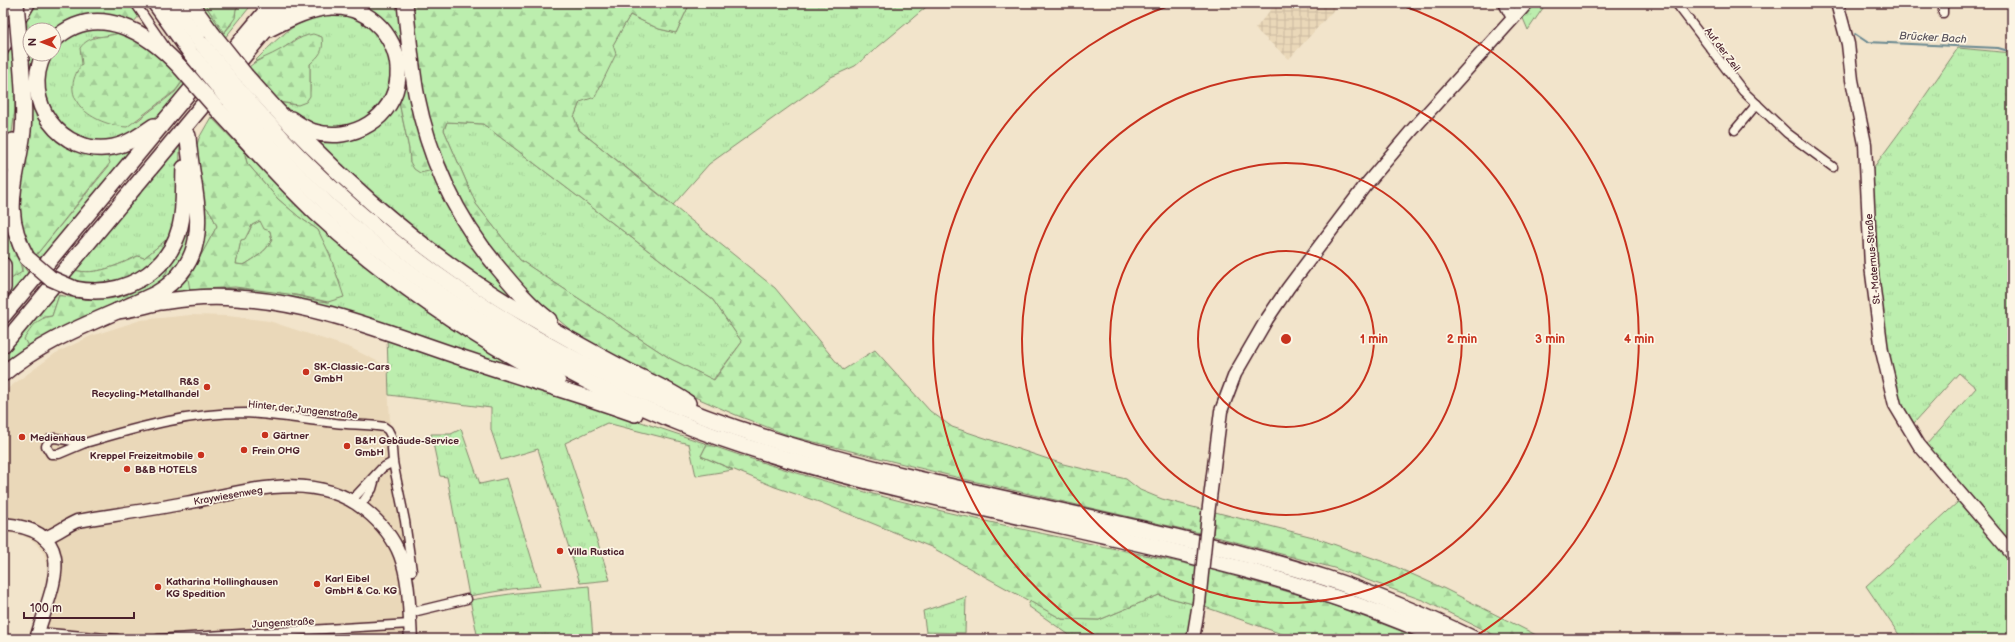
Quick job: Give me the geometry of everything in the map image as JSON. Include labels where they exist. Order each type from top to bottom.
[{"type":"highway","points":[[16,3],[24,112],[22,138],[9,188],[8,205],[12,230],[18,245],[27,258],[50,278],[75,289],[98,292],[122,288],[146,276],[164,260],[174,244],[182,219],[184,162],[188,136],[196,111]]},
{"type":"highway","points":[[155,3],[202,44],[246,76],[286,123],[320,155],[392,218],[441,258],[512,306],[606,360],[681,397],[708,426]]},
{"type":"highway","points":[[172,3],[202,44]]},
{"type":"highway","points":[[190,3],[202,44],[227,98],[292,190],[378,266],[423,300],[491,346],[583,395]]},
{"type":"highway","points":[[3,316],[262,3]]},
{"type":"highway","points":[[3,329],[273,3]]},
{"type":"highway","points":[[3,345],[196,111],[288,3]]},
{"type":"highway","points":[[405,3],[413,73],[423,121],[434,156],[458,211],[493,263],[525,299],[546,317],[606,360]]},
{"type":"highway","points":[[263,32],[306,12],[332,7],[345,8],[364,14],[381,27],[393,45],[398,66],[395,91],[383,113],[364,128],[350,134],[337,135],[313,132],[290,119],[264,97]]},
{"type":"highway","points":[[62,33],[77,24],[95,20],[113,20],[138,30],[178,64],[278,134],[333,190],[395,243],[468,297],[568,356],[652,396],[708,426],[805,464],[900,489],[1132,541],[1268,576],[1380,613],[1442,639]]},
{"type":"highway","points":[[41,62],[38,70],[37,82],[40,104],[51,124],[58,132],[78,144],[101,148],[122,145],[139,136],[171,114]]},
{"type":"highway","points":[[3,166],[24,112]]},
{"type":"highway","points":[[3,374],[28,355],[56,338],[153,295],[166,287],[182,270],[192,254],[198,235],[199,214],[190,165],[188,136]]},
{"type":"highway","points":[[3,265],[3,288]]},
{"type":"highway","points":[[117,311],[175,300],[213,298],[254,299],[285,304],[360,324],[521,377],[583,395],[671,427],[708,426],[768,439],[846,461],[1240,553],[1334,581],[1425,616],[1474,639]]},
{"type":"street","points":[[3,48],[29,3]]},
{"type":"street","points":[[135,3],[178,64]]},
{"type":"street","points":[[1505,3],[1511,21]]},
{"type":"street","points":[[1193,639],[1199,603],[1221,411],[1230,385],[1252,345],[1288,288],[1364,187],[1413,129],[1527,3]]},
{"type":"street","name":"Auf der Zeil","points":[[1676,3],[1743,91],[1795,140],[1833,167]]},
{"type":"street","name":"St.-Maternus-Straße","points":[[1837,3],[1848,44],[1852,80],[1865,144],[1871,266],[1882,351],[1895,405],[1919,446],[2012,554]]},
{"type":"street","points":[[1943,3],[1943,13]]},
{"type":"street","points":[[1735,130],[1757,104]]},
{"type":"street","name":"Hinter der Jungenstraße","points":[[85,443],[150,424],[206,415],[244,413],[378,426],[388,430],[393,462]]},
{"type":"street","points":[[356,503],[372,489],[376,474],[385,466],[393,462],[405,521],[412,571]]},
{"type":"street","name":"Kraywiesenweg","points":[[44,538],[56,535],[70,524],[102,516],[287,486],[316,487],[333,491],[356,503],[385,530],[400,555],[406,577],[411,639]]},
{"type":"street","points":[[3,524],[24,528],[44,538],[50,545],[54,556],[56,576],[37,635],[117,639]]},
{"type":"street","name":"Jungenstraße","points":[[158,639],[409,618],[467,599]]},
{"type":"shaded area","points":[[1276,3],[1340,3],[1289,59],[1255,29]]},
{"type":"shaded area","points":[[190,315],[228,316],[269,321],[351,348],[387,366],[390,421],[387,439],[403,522],[414,639],[29,639],[46,591],[48,570],[44,554],[34,541],[21,535],[3,532],[3,392],[56,353],[91,336],[141,320]]},
{"type":"green space","points":[[37,3],[130,3],[139,16],[133,23],[112,16],[103,15],[62,31],[62,22],[25,22]]},
{"type":"green space","points":[[198,3],[204,3],[224,33],[231,25],[236,9],[241,3],[253,3],[224,39]]},
{"type":"green space","points":[[204,3],[241,3],[236,9],[235,18],[224,33]]},
{"type":"green space","points":[[335,3],[400,3],[432,166],[429,171],[420,173],[414,169],[410,162],[409,149],[397,93],[395,40]]},
{"type":"green space","points":[[410,3],[690,3],[676,33],[659,29],[630,15],[613,45],[616,54],[595,97],[580,102],[574,117],[579,130],[775,288],[843,370],[875,350],[930,411],[952,427],[1063,464],[1126,479],[1140,490],[1162,499],[1204,510],[1200,533],[968,480],[790,436],[736,415],[658,381],[573,332],[529,295],[510,275],[463,208],[436,149],[422,93]],"holes":[[[447,122],[483,124],[713,300],[742,342],[714,380],[671,359],[520,260],[476,204],[444,130]]]},
{"type":"green space","points":[[690,3],[931,3],[855,66],[831,77],[709,164],[673,205],[579,130],[574,117],[580,102],[630,15],[659,29],[676,33]]},
{"type":"green space","points":[[1533,3],[1541,3],[1543,8],[1528,30],[1522,16]]},
{"type":"green space","points":[[339,12],[362,20],[377,33],[391,61],[393,79],[389,92],[373,113],[361,121],[348,126],[334,128],[315,125],[299,117],[279,102],[300,104],[305,101],[310,91],[310,64],[319,55],[299,37],[278,52],[253,63],[272,44],[291,28],[301,22],[312,17]]},
{"type":"green space","points":[[88,26],[130,31],[102,37],[94,36],[82,57],[83,64],[76,73],[137,121],[175,92],[183,81],[187,85],[163,111],[135,131],[114,140],[102,142],[89,141],[67,130],[51,110],[46,98],[44,78],[48,62],[62,62],[62,40]]},
{"type":"green space","points":[[119,33],[128,34],[146,44],[162,58],[183,81],[175,91],[127,127],[102,121],[91,115],[82,108],[75,99],[73,88],[75,77],[82,64],[80,48],[88,40],[93,38]]},
{"type":"green space","points":[[313,34],[322,37],[322,49],[319,55],[310,64],[310,96],[306,102],[298,105],[279,102],[248,68],[298,39]]},
{"type":"green space","points":[[14,45],[15,109],[12,133],[3,156],[3,62]]},
{"type":"green space","points":[[1958,48],[2012,53],[2012,639],[1902,639],[1866,586],[1958,502],[1920,452],[1976,388],[1959,373],[1914,423],[1898,397],[1872,265],[1868,175]]},
{"type":"green space","points":[[22,54],[22,62],[41,62],[47,124],[106,151],[110,163],[33,259],[16,224]]},
{"type":"green space","points":[[397,93],[409,149],[410,162],[432,166],[539,317],[428,242],[309,138],[349,137]]},
{"type":"green space","points":[[211,117],[244,151],[247,163],[278,199],[299,217],[318,230],[330,255],[344,297],[328,302],[296,295],[235,287],[190,290],[188,279],[217,226],[211,213],[202,202],[195,152],[199,138]],"holes":[[[260,221],[264,229],[270,231],[272,240],[267,248],[244,265],[236,264],[241,240],[245,239],[252,225]]]},
{"type":"green space","points":[[447,122],[483,124],[713,300],[742,342],[713,380],[671,359],[520,260],[476,204],[444,130]]},
{"type":"green space","points":[[144,138],[38,263],[33,259],[108,167],[106,151]]},
{"type":"green space","points":[[180,141],[179,198],[172,235],[144,258],[138,256],[99,271],[90,272],[74,270]]},
{"type":"green space","points":[[244,151],[298,203],[372,270],[459,332],[529,374],[299,301],[156,298],[179,280],[202,202],[211,213],[217,226],[194,269],[216,289],[236,288],[265,290],[328,302],[334,299],[340,283],[318,230],[299,217],[278,199],[247,163]]},
{"type":"green space","points":[[3,176],[7,178],[4,195],[5,220],[9,237],[22,272],[8,281],[3,252]]},
{"type":"green space","points":[[188,201],[195,218],[182,262],[159,285],[167,271],[167,264]]},
{"type":"green space","points":[[260,221],[270,231],[272,240],[270,244],[244,265],[236,264],[241,240],[248,234],[252,225]]},
{"type":"green space","points":[[172,235],[165,248],[141,273],[102,286],[62,281],[74,270],[90,272],[99,271],[138,256],[144,258]]},
{"type":"green space","points":[[22,264],[29,274],[8,300],[4,297],[7,287],[7,273],[22,272]]},
{"type":"green space","points":[[167,264],[167,271],[159,285],[29,348],[24,339],[32,327],[39,321],[52,316],[59,295],[92,300],[118,297],[130,293],[142,286]]},
{"type":"green space","points":[[54,291],[59,295],[52,316],[44,317],[29,348],[3,367],[3,357]]},
{"type":"green space","points":[[387,337],[707,444],[701,456],[733,470],[696,476],[689,444],[607,423],[565,443],[610,580],[580,583],[538,449],[501,460],[491,430],[491,408],[389,395]]},
{"type":"green space","points":[[461,429],[480,484],[507,478],[540,586],[469,596],[447,477],[440,476],[431,434],[451,434]]},
{"type":"green space","points":[[707,444],[827,482],[888,498],[1011,527],[1197,566],[1193,604],[1159,595],[1099,620],[1062,619],[931,547],[822,503],[775,487],[701,456]]},
{"type":"green space","points":[[1215,512],[1313,537],[1387,563],[1445,589],[1544,639],[1502,639],[1425,601],[1334,568],[1213,536]]},
{"type":"green space","points":[[1209,569],[1327,603],[1422,639],[1296,639],[1205,607]]},
{"type":"green space","points":[[589,586],[593,639],[478,639],[470,600],[517,593]]},
{"type":"green space","points":[[1159,595],[1193,604],[1188,639],[1075,639],[1028,606],[1030,601],[1062,619],[1099,620]]},
{"type":"green space","points":[[966,597],[965,633],[926,632],[923,611]]},
{"type":"waterway","name":"Brücker Bach","points":[[1855,34],[1867,42],[1998,48],[2012,52]]},
{"type":"railway","points":[[3,11],[8,3]]},
{"type":"place","name":"SK-Classic-Cars GmbH","points":[[306,372]]},
{"type":"place","name":"R&S Recycling-Metallhandel","points":[[207,387]]},
{"type":"place","name":"Gärtner","points":[[265,435]]},
{"type":"place","name":"Medienhaus","points":[[22,437]]},
{"type":"place","name":"B&H Gebäude-Service GmbH","points":[[347,446]]},
{"type":"place","name":"Frein OHG","points":[[244,450]]},
{"type":"place","name":"Kreppel Freizeitmobile","points":[[201,455]]},
{"type":"place","name":"B&B HOTELS","points":[[127,469]]},
{"type":"place","name":"Villa Rustica","points":[[560,551]]},
{"type":"place","name":"Karl Eibel GmbH & Co. KG","points":[[317,584]]},
{"type":"place","name":"Katharina Hollinghausen KG Spedition","points":[[158,587]]}]
